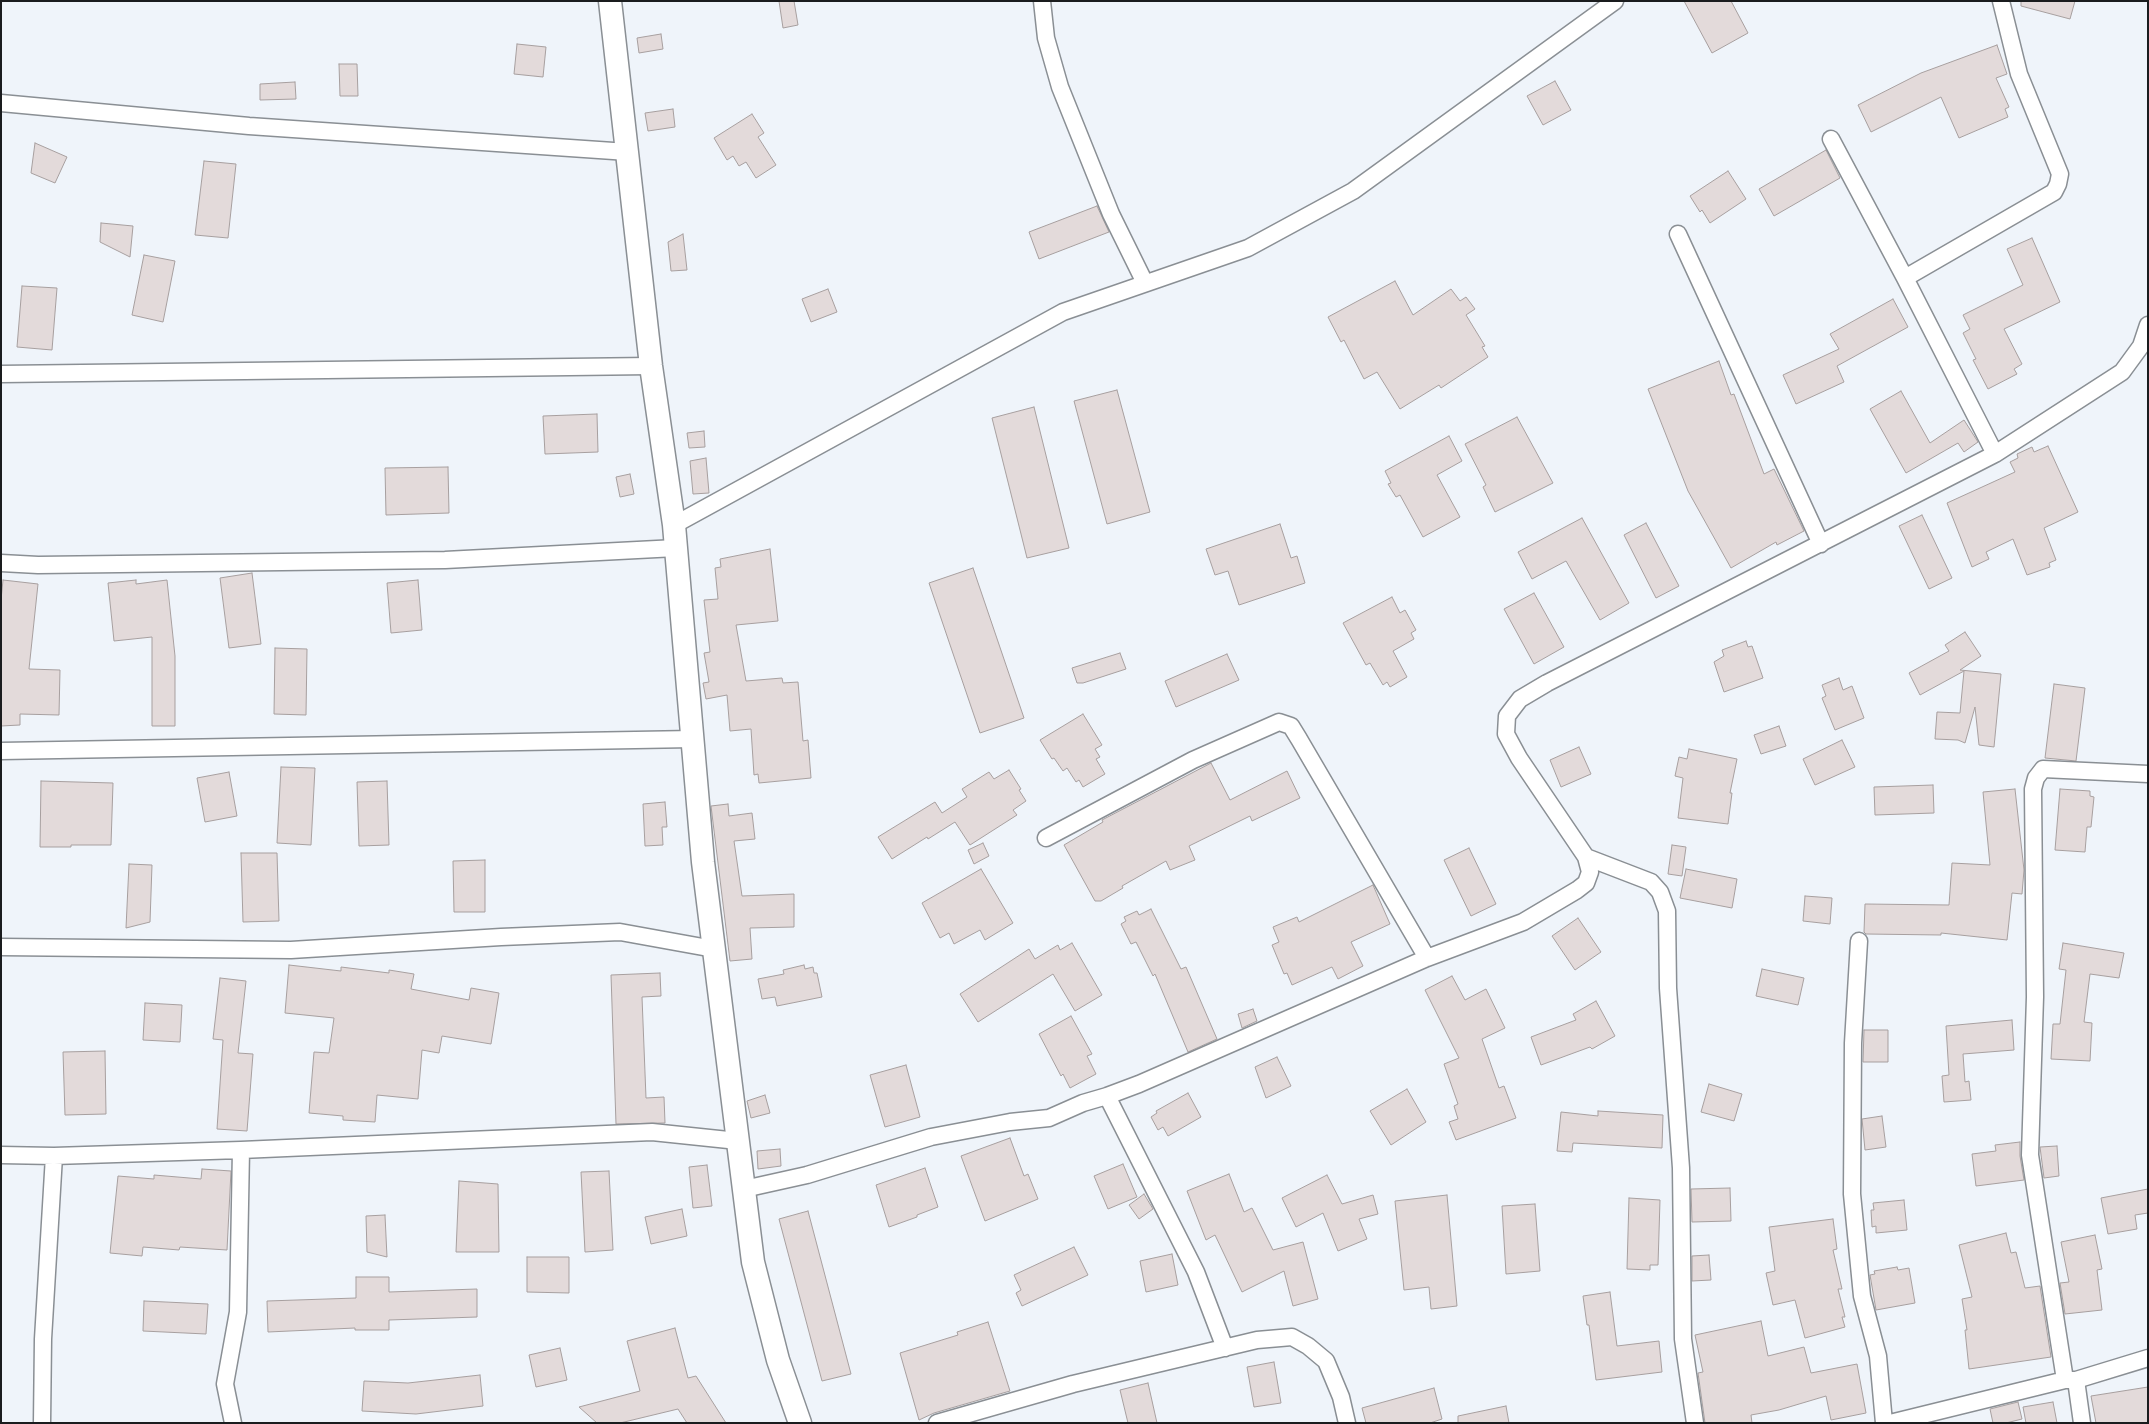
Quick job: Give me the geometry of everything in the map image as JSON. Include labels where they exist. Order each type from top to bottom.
[{"type":"street","points":[[610,1],[651,366],[674,525],[703,862],[753,1262],[778,1360],[800,1423]]},
{"type":"street","points":[[1042,1],[1046,38],[1063,97],[1111,214],[1145,284]]},
{"type":"street","points":[[674,525],[1063,312],[1248,248],[1353,191],[1615,1]]},
{"type":"street","points":[[1905,278],[2054,192],[2058,184],[2060,174],[2019,74],[2001,1]]},
{"type":"street","points":[[1,103],[249,126],[628,152]]},
{"type":"street","points":[[1831,139],[1995,454]]},
{"type":"street","points":[[1678,234],[1821,544]]},
{"type":"street","points":[[744,1188],[807,1175],[932,1137],[1010,1122],[1050,1118],[1083,1103],[1107,1096],[1427,958],[1523,922],[1577,890],[1586,883],[1590,872],[1586,857],[1519,758],[1506,734],[1507,716],[1520,699],[1547,683],[1995,454],[2122,372],[2141,346],[2148,325]]},
{"type":"street","points":[[1,374],[651,366]]},
{"type":"street","points":[[1,563],[38,565],[445,560],[676,548]]},
{"type":"street","points":[[1046,838],[1193,760],[1279,722],[1291,726],[1427,958]]},
{"type":"street","points":[[1,751],[692,739]]},
{"type":"street","points":[[2082,1423],[2070,1380],[2030,1155],[2035,998],[2034,790],[2036,778],[2043,769],[2148,774]]},
{"type":"street","points":[[1586,857],[1651,882],[1660,892],[1667,911],[1668,988],[1682,1168],[1683,1339],[1695,1423]]},
{"type":"street","points":[[1,947],[291,950],[501,937],[620,932],[714,949]]},
{"type":"street","points":[[1859,941],[1854,1043],[1852,1194],[1862,1296],[1878,1356],[1884,1423]]},
{"type":"street","points":[[1107,1096],[1196,1272],[1225,1348]]},
{"type":"street","points":[[1,1155],[54,1156],[242,1150],[652,1132],[738,1141]]},
{"type":"street","points":[[233,1423],[225,1384],[238,1312],[242,1150]]},
{"type":"street","points":[[42,1423],[42,1339],[54,1156]]},
{"type":"street","points":[[937,1423],[1073,1384],[1258,1340],[1292,1337],[1308,1346],[1326,1361],[1341,1397],[1347,1423]]},
{"type":"street","points":[[1890,1423],[2070,1380],[2148,1358]]},
{"type":"building","points":[[779,1],[794,1],[798,25],[783,28]]},
{"type":"building","points":[[1684,1],[1731,1],[1748,33],[1712,53]]},
{"type":"building","points":[[2021,1],[2075,1],[2070,19],[2021,6]]},
{"type":"building","points":[[661,34],[663,49],[639,53],[637,38]]},
{"type":"building","points":[[517,44],[546,47],[543,77],[514,74]]},
{"type":"building","points":[[1997,45],[2007,74],[1996,78],[2009,107],[2005,109],[2008,117],[1959,138],[1941,97],[1871,132],[1858,105],[1921,73]]},
{"type":"building","points":[[339,64],[357,64],[358,96],[340,96]]},
{"type":"building","points":[[1555,81],[1571,110],[1543,125],[1527,96]]},
{"type":"building","points":[[295,82],[296,99],[260,100],[260,84]]},
{"type":"building","points":[[673,109],[675,127],[648,131],[645,113]]},
{"type":"building","points":[[752,114],[764,133],[758,137],[776,165],[756,178],[746,162],[739,166],[733,156],[727,160],[714,138]]},
{"type":"building","points":[[35,143],[67,157],[55,183],[31,173]]},
{"type":"building","points":[[1826,150],[1840,178],[1774,216],[1759,189]]},
{"type":"building","points":[[204,161],[236,164],[228,238],[195,235]]},
{"type":"building","points":[[1728,171],[1746,199],[1710,223],[1690,196]]},
{"type":"building","points":[[1097,206],[1109,232],[1039,259],[1029,232]]},
{"type":"building","points":[[101,223],[133,226],[130,257],[100,242]]},
{"type":"building","points":[[683,234],[687,270],[671,271],[668,242]]},
{"type":"building","points":[[2032,238],[2060,302],[2004,329],[2022,364],[2014,369],[2017,374],[1988,389],[1973,360],[1976,359],[1963,333],[1970,329],[1963,315],[2023,285],[2007,249]]},
{"type":"building","points":[[144,255],[175,261],[163,322],[132,315]]},
{"type":"building","points":[[1395,281],[1413,315],[1451,289],[1460,301],[1466,297],[1475,309],[1466,315],[1485,346],[1482,347],[1488,357],[1441,388],[1439,385],[1400,409],[1377,372],[1364,379],[1344,340],[1341,342],[1328,317]]},
{"type":"building","points":[[22,286],[57,288],[52,350],[17,347]]},
{"type":"building","points":[[828,289],[837,312],[811,322],[802,299]]},
{"type":"building","points":[[1893,299],[1908,327],[1837,366],[1844,382],[1796,404],[1783,375],[1839,349],[1830,334]]},
{"type":"building","points":[[1719,361],[1731,395],[1734,394],[1764,474],[1774,469],[1804,531],[1777,545],[1776,542],[1731,568],[1688,491],[1648,389]]},
{"type":"building","points":[[1117,390],[1150,512],[1107,524],[1074,401]]},
{"type":"building","points":[[1901,391],[1930,443],[1964,420],[1978,442],[1964,452],[1958,443],[1906,473],[1870,409]]},
{"type":"building","points":[[1034,407],[1069,548],[1027,558],[992,418]]},
{"type":"building","points":[[597,414],[598,452],[545,454],[543,416]]},
{"type":"building","points":[[1517,417],[1553,483],[1495,512],[1483,487],[1486,485],[1465,444]]},
{"type":"building","points":[[704,431],[705,447],[689,448],[687,433]]},
{"type":"building","points":[[1449,436],[1462,461],[1437,475],[1460,517],[1423,537],[1400,495],[1396,497],[1388,484],[1391,483],[1385,471]]},
{"type":"building","points":[[2048,446],[2078,512],[2044,528],[2056,560],[2049,563],[2050,567],[2027,575],[2013,539],[1986,552],[1989,559],[1972,567],[1947,503],[2015,472],[2010,462],[2018,458],[2017,454],[2032,447],[2034,452]]},
{"type":"building","points":[[706,458],[709,493],[693,494],[690,461]]},
{"type":"building","points":[[448,467],[449,513],[386,515],[385,468]]},
{"type":"building","points":[[630,474],[634,494],[620,497],[616,477]]},
{"type":"building","points":[[1922,515],[1952,578],[1929,589],[1899,526]]},
{"type":"building","points":[[1582,518],[1629,603],[1600,620],[1566,561],[1532,579],[1518,552]]},
{"type":"building","points":[[1646,523],[1679,586],[1656,598],[1624,535]]},
{"type":"building","points":[[1280,524],[1291,558],[1297,556],[1305,583],[1239,605],[1228,571],[1215,575],[1206,549]]},
{"type":"building","points":[[770,549],[778,621],[736,625],[746,681],[782,678],[783,683],[798,682],[803,741],[808,740],[811,778],[759,783],[758,774],[754,775],[751,729],[730,731],[727,695],[706,699],[703,683],[709,682],[704,653],[710,652],[704,600],[718,599],[715,568],[721,567],[720,559]]},
{"type":"building","points":[[973,568],[1024,718],[980,733],[929,583]]},
{"type":"building","points":[[252,573],[261,644],[229,648],[220,578]]},
{"type":"building","points":[[3,580],[38,584],[29,669],[60,670],[59,715],[20,714],[20,725],[1,726],[1,600]]},
{"type":"building","points":[[136,580],[136,584],[167,580],[175,656],[175,726],[152,726],[152,637],[114,641],[108,583]]},
{"type":"building","points":[[418,580],[422,630],[391,633],[387,583]]},
{"type":"building","points":[[1534,593],[1564,647],[1534,664],[1504,609]]},
{"type":"building","points":[[1392,597],[1400,613],[1405,610],[1416,630],[1411,633],[1414,639],[1393,651],[1407,677],[1390,687],[1387,682],[1383,685],[1370,663],[1366,665],[1343,623]]},
{"type":"building","points":[[1965,632],[1981,656],[1960,670],[2001,674],[1994,747],[1979,745],[1975,707],[1965,743],[1958,740],[1935,739],[1937,712],[1960,713],[1964,671],[1920,695],[1909,673],[1949,651],[1945,645]]},
{"type":"building","points":[[1746,641],[1748,647],[1752,646],[1763,678],[1724,692],[1714,662],[1724,656],[1722,650]]},
{"type":"building","points":[[275,648],[307,649],[306,715],[274,714]]},
{"type":"building","points":[[1120,653],[1126,669],[1083,683],[1077,683],[1072,668]]},
{"type":"building","points":[[1227,654],[1239,680],[1176,707],[1165,681]]},
{"type":"building","points":[[1839,678],[1843,690],[1852,686],[1864,718],[1835,730],[1822,698],[1826,696],[1822,685]]},
{"type":"building","points":[[2054,684],[2085,688],[2076,761],[2045,758]]},
{"type":"building","points":[[1083,714],[1102,745],[1095,749],[1100,757],[1096,759],[1105,774],[1083,787],[1079,780],[1076,782],[1067,768],[1063,771],[1054,758],[1052,759],[1040,740]]},
{"type":"building","points":[[1779,726],[1786,746],[1761,754],[1754,735]]},
{"type":"building","points":[[1842,740],[1855,767],[1815,785],[1803,759]]},
{"type":"building","points":[[1579,747],[1591,774],[1561,787],[1550,760]]},
{"type":"building","points":[[1689,749],[1737,759],[1730,793],[1732,793],[1728,824],[1678,818],[1683,778],[1675,776],[1679,757],[1687,759]]},
{"type":"building","points":[[1211,763],[1230,800],[1287,771],[1300,798],[1252,821],[1250,816],[1189,846],[1195,860],[1170,870],[1166,861],[1122,886],[1123,888],[1101,901],[1095,901],[1064,845],[1103,822],[1102,820]]},
{"type":"building","points":[[281,767],[315,768],[311,845],[277,843]]},
{"type":"building","points":[[1009,770],[1026,801],[1013,810],[1017,815],[970,845],[955,822],[892,859],[878,837],[935,802],[942,813],[967,797],[962,789],[989,772],[994,779]]},
{"type":"building","points":[[229,772],[237,816],[205,822],[197,778]]},
{"type":"building","points":[[41,781],[113,783],[111,845],[40,847]]},
{"type":"building","points":[[387,781],[389,845],[359,846],[357,782]]},
{"type":"building","points":[[1933,785],[1934,813],[1875,815],[1874,787]]},
{"type":"building","points":[[2015,789],[2024,870],[2022,894],[2012,893],[2007,940],[1941,933],[1941,935],[1866,934],[1864,932],[1865,904],[1949,905],[1952,863],[1990,865],[1983,792]]},
{"type":"building","points":[[2060,789],[2090,791],[2090,796],[2094,797],[2091,827],[2087,827],[2085,852],[2055,850]]},
{"type":"building","points":[[665,802],[667,827],[662,827],[663,845],[645,846],[643,804]]},
{"type":"building","points":[[728,804],[729,816],[752,813],[755,839],[734,841],[742,896],[794,894],[794,927],[750,928],[752,959],[730,961],[711,806]]},
{"type":"building","points":[[983,843],[989,856],[974,864],[968,850]]},
{"type":"building","points":[[1672,845],[1686,847],[1682,876],[1668,874]]},
{"type":"building","points":[[1469,848],[1496,904],[1471,916],[1444,860]]},
{"type":"building","points":[[241,853],[277,853],[279,921],[243,922]]},
{"type":"building","points":[[485,860],[485,912],[454,912],[453,861]]},
{"type":"building","points":[[129,864],[152,865],[150,922],[126,928]]},
{"type":"building","points":[[981,869],[1013,923],[985,940],[980,930],[954,944],[949,933],[940,938],[922,903]]},
{"type":"building","points":[[1686,869],[1737,879],[1732,908],[1680,898]]},
{"type":"building","points":[[1373,885],[1390,924],[1351,942],[1363,966],[1338,979],[1332,967],[1292,985],[1287,973],[1284,974],[1272,945],[1279,942],[1273,927],[1297,917],[1299,922]]},
{"type":"building","points":[[1805,896],[1832,898],[1830,924],[1803,921]]},
{"type":"building","points":[[1151,909],[1181,969],[1186,967],[1217,1039],[1188,1052],[1155,974],[1153,976],[1136,942],[1131,944],[1121,924],[1126,921],[1124,917],[1137,911],[1139,915]]},
{"type":"building","points":[[1578,918],[1601,952],[1575,970],[1552,936]]},
{"type":"building","points":[[1072,943],[1102,995],[1075,1011],[1053,974],[978,1022],[960,994],[1029,949],[1035,959],[1058,945],[1060,950]]},
{"type":"building","points":[[2063,943],[2124,953],[2119,978],[2090,974],[2084,1022],[2092,1023],[2090,1061],[2051,1059],[2053,1024],[2060,1024],[2066,970],[2059,969]]},
{"type":"building","points":[[289,965],[341,971],[341,967],[389,973],[389,970],[414,974],[411,989],[469,1000],[471,988],[499,993],[491,1044],[442,1036],[439,1053],[422,1050],[418,1099],[377,1095],[375,1122],[343,1120],[343,1116],[309,1113],[314,1052],[329,1053],[334,1018],[285,1013]]},
{"type":"building","points":[[804,965],[805,969],[813,967],[814,973],[817,973],[822,997],[777,1006],[775,997],[762,999],[758,979],[784,974],[783,970]]},
{"type":"building","points":[[1762,969],[1804,978],[1798,1005],[1756,996]]},
{"type":"building","points":[[660,973],[661,996],[642,997],[646,1098],[664,1097],[665,1123],[616,1124],[611,975]]},
{"type":"building","points":[[1452,976],[1465,1000],[1486,989],[1505,1028],[1482,1039],[1499,1088],[1504,1086],[1516,1118],[1456,1140],[1449,1122],[1458,1119],[1454,1106],[1458,1104],[1444,1064],[1459,1058],[1425,990]]},
{"type":"building","points":[[220,978],[246,981],[238,1053],[253,1054],[247,1131],[217,1129],[223,1040],[213,1039]]},
{"type":"building","points":[[1596,1001],[1615,1036],[1592,1049],[1590,1047],[1541,1065],[1531,1037],[1576,1020],[1573,1014]]},
{"type":"building","points":[[145,1003],[182,1005],[180,1042],[143,1040]]},
{"type":"building","points":[[1253,1009],[1257,1021],[1242,1028],[1238,1014]]},
{"type":"building","points":[[1071,1016],[1092,1054],[1087,1056],[1096,1074],[1070,1088],[1063,1074],[1061,1076],[1039,1034]]},
{"type":"building","points":[[2012,1020],[2014,1050],[1963,1054],[1965,1082],[1969,1081],[1971,1100],[1944,1102],[1942,1076],[1949,1075],[1946,1026]]},
{"type":"building","points":[[1864,1030],[1888,1030],[1888,1062],[1863,1062]]},
{"type":"building","points":[[105,1051],[106,1114],[65,1115],[63,1052]]},
{"type":"building","points":[[1277,1057],[1291,1086],[1266,1098],[1255,1067]]},
{"type":"building","points":[[906,1065],[920,1117],[885,1127],[870,1075]]},
{"type":"building","points":[[1709,1084],[1742,1094],[1734,1121],[1701,1112]]},
{"type":"building","points":[[1407,1089],[1426,1122],[1391,1145],[1370,1111]]},
{"type":"building","points":[[1188,1093],[1201,1117],[1168,1136],[1163,1127],[1158,1130],[1151,1117],[1157,1113],[1156,1111]]},
{"type":"building","points":[[765,1095],[770,1113],[751,1118],[747,1101]]},
{"type":"building","points":[[1598,1111],[1663,1115],[1662,1148],[1573,1143],[1572,1152],[1557,1151],[1561,1112],[1598,1116]]},
{"type":"building","points":[[1882,1116],[1886,1147],[1865,1150],[1862,1119]]},
{"type":"building","points":[[1010,1138],[1024,1176],[1028,1174],[1038,1199],[985,1221],[961,1156]]},
{"type":"building","points":[[2020,1142],[2024,1180],[1976,1186],[1972,1154],[1996,1151],[1995,1145]]},
{"type":"building","points":[[2057,1146],[2059,1176],[2044,1178],[2040,1147]]},
{"type":"building","points":[[780,1149],[781,1166],[758,1169],[757,1151]]},
{"type":"building","points":[[1123,1164],[1137,1197],[1108,1209],[1094,1176]]},
{"type":"building","points":[[707,1165],[712,1206],[693,1208],[689,1167]]},
{"type":"building","points":[[925,1168],[938,1207],[889,1227],[876,1185]]},
{"type":"building","points":[[202,1169],[231,1171],[227,1250],[180,1247],[179,1250],[143,1247],[142,1256],[110,1253],[118,1176],[154,1179],[154,1175],[201,1179]]},
{"type":"building","points":[[609,1171],[613,1250],[585,1252],[581,1172]]},
{"type":"building","points":[[1229,1174],[1244,1212],[1252,1208],[1273,1250],[1303,1242],[1318,1299],[1293,1306],[1284,1271],[1242,1292],[1215,1235],[1206,1240],[1187,1191]]},
{"type":"building","points":[[1327,1175],[1342,1204],[1373,1195],[1378,1214],[1359,1219],[1367,1239],[1338,1251],[1323,1213],[1296,1227],[1282,1198]]},
{"type":"building","points":[[459,1181],[498,1184],[499,1252],[456,1252]]},
{"type":"building","points":[[1730,1188],[1731,1221],[1692,1222],[1691,1189]]},
{"type":"building","points":[[2148,1189],[2148,1213],[2135,1215],[2137,1229],[2108,1234],[2101,1198]]},
{"type":"building","points":[[1144,1194],[1153,1209],[1139,1219],[1129,1205]]},
{"type":"building","points":[[1447,1195],[1457,1306],[1431,1309],[1429,1287],[1404,1290],[1395,1201]]},
{"type":"building","points":[[1629,1198],[1660,1200],[1658,1265],[1650,1265],[1650,1270],[1627,1269]]},
{"type":"building","points":[[1904,1200],[1907,1230],[1876,1233],[1876,1226],[1872,1227],[1871,1210],[1874,1210],[1873,1203]]},
{"type":"building","points":[[1535,1204],[1540,1271],[1506,1274],[1502,1206]]},
{"type":"building","points":[[682,1209],[687,1236],[651,1244],[645,1217]]},
{"type":"building","points":[[808,1211],[851,1374],[822,1381],[779,1219]]},
{"type":"building","points":[[385,1215],[387,1257],[367,1252],[366,1216]]},
{"type":"building","points":[[1833,1219],[1837,1249],[1833,1250],[1842,1289],[1838,1289],[1845,1317],[1842,1317],[1845,1327],[1805,1338],[1795,1300],[1773,1305],[1766,1273],[1775,1271],[1769,1227]]},
{"type":"building","points":[[2006,1233],[2011,1253],[2016,1252],[2025,1288],[2040,1286],[2051,1357],[1969,1369],[1965,1330],[1967,1330],[1962,1299],[1972,1297],[1959,1245]]},
{"type":"building","points":[[2095,1235],[2102,1269],[2097,1270],[2102,1310],[2065,1314],[2060,1283],[2069,1282],[2061,1242]]},
{"type":"building","points":[[1074,1247],[1088,1275],[1022,1306],[1016,1293],[1021,1290],[1014,1275]]},
{"type":"building","points":[[1172,1254],[1178,1285],[1146,1292],[1140,1261]]},
{"type":"building","points":[[1709,1255],[1711,1280],[1692,1281],[1692,1256]]},
{"type":"building","points":[[527,1257],[569,1257],[569,1293],[527,1292]]},
{"type":"building","points":[[1897,1267],[1898,1270],[1909,1268],[1915,1303],[1876,1310],[1870,1275],[1875,1274],[1874,1271]]},
{"type":"building","points":[[356,1277],[389,1277],[389,1292],[477,1289],[477,1317],[389,1320],[389,1330],[355,1330],[355,1328],[268,1332],[267,1301],[356,1298]]},
{"type":"building","points":[[1610,1292],[1617,1346],[1659,1341],[1662,1372],[1596,1380],[1583,1296]]},
{"type":"building","points":[[144,1301],[208,1304],[206,1334],[143,1331]]},
{"type":"building","points":[[1761,1321],[1768,1356],[1804,1347],[1811,1373],[1857,1364],[1866,1413],[1831,1420],[1826,1396],[1779,1410],[1751,1415],[1752,1423],[1705,1423],[1698,1373],[1703,1372],[1695,1335]]},
{"type":"building","points":[[988,1322],[1010,1391],[934,1413],[919,1420],[900,1353],[958,1335],[957,1332]]},
{"type":"building","points":[[675,1328],[688,1378],[696,1376],[726,1423],[687,1423],[678,1409],[620,1423],[597,1423],[579,1407],[640,1391],[627,1341]]},
{"type":"building","points":[[560,1348],[567,1380],[536,1387],[529,1355]]},
{"type":"building","points":[[1274,1362],[1281,1403],[1254,1407],[1247,1367]]},
{"type":"building","points":[[480,1375],[483,1406],[416,1414],[362,1411],[364,1381],[408,1383]]},
{"type":"building","points":[[1148,1383],[1157,1423],[1128,1423],[1120,1390]]},
{"type":"building","points":[[2148,1387],[2148,1423],[2096,1423],[2091,1396]]},
{"type":"building","points":[[1434,1388],[1442,1419],[1430,1423],[1366,1423],[1362,1408]]},
{"type":"building","points":[[2018,1402],[2022,1419],[2006,1423],[1993,1423],[1990,1409]]},
{"type":"building","points":[[2053,1402],[2057,1423],[2026,1423],[2023,1407]]},
{"type":"building","points":[[1506,1406],[1509,1423],[1458,1423],[1458,1416]]}]
